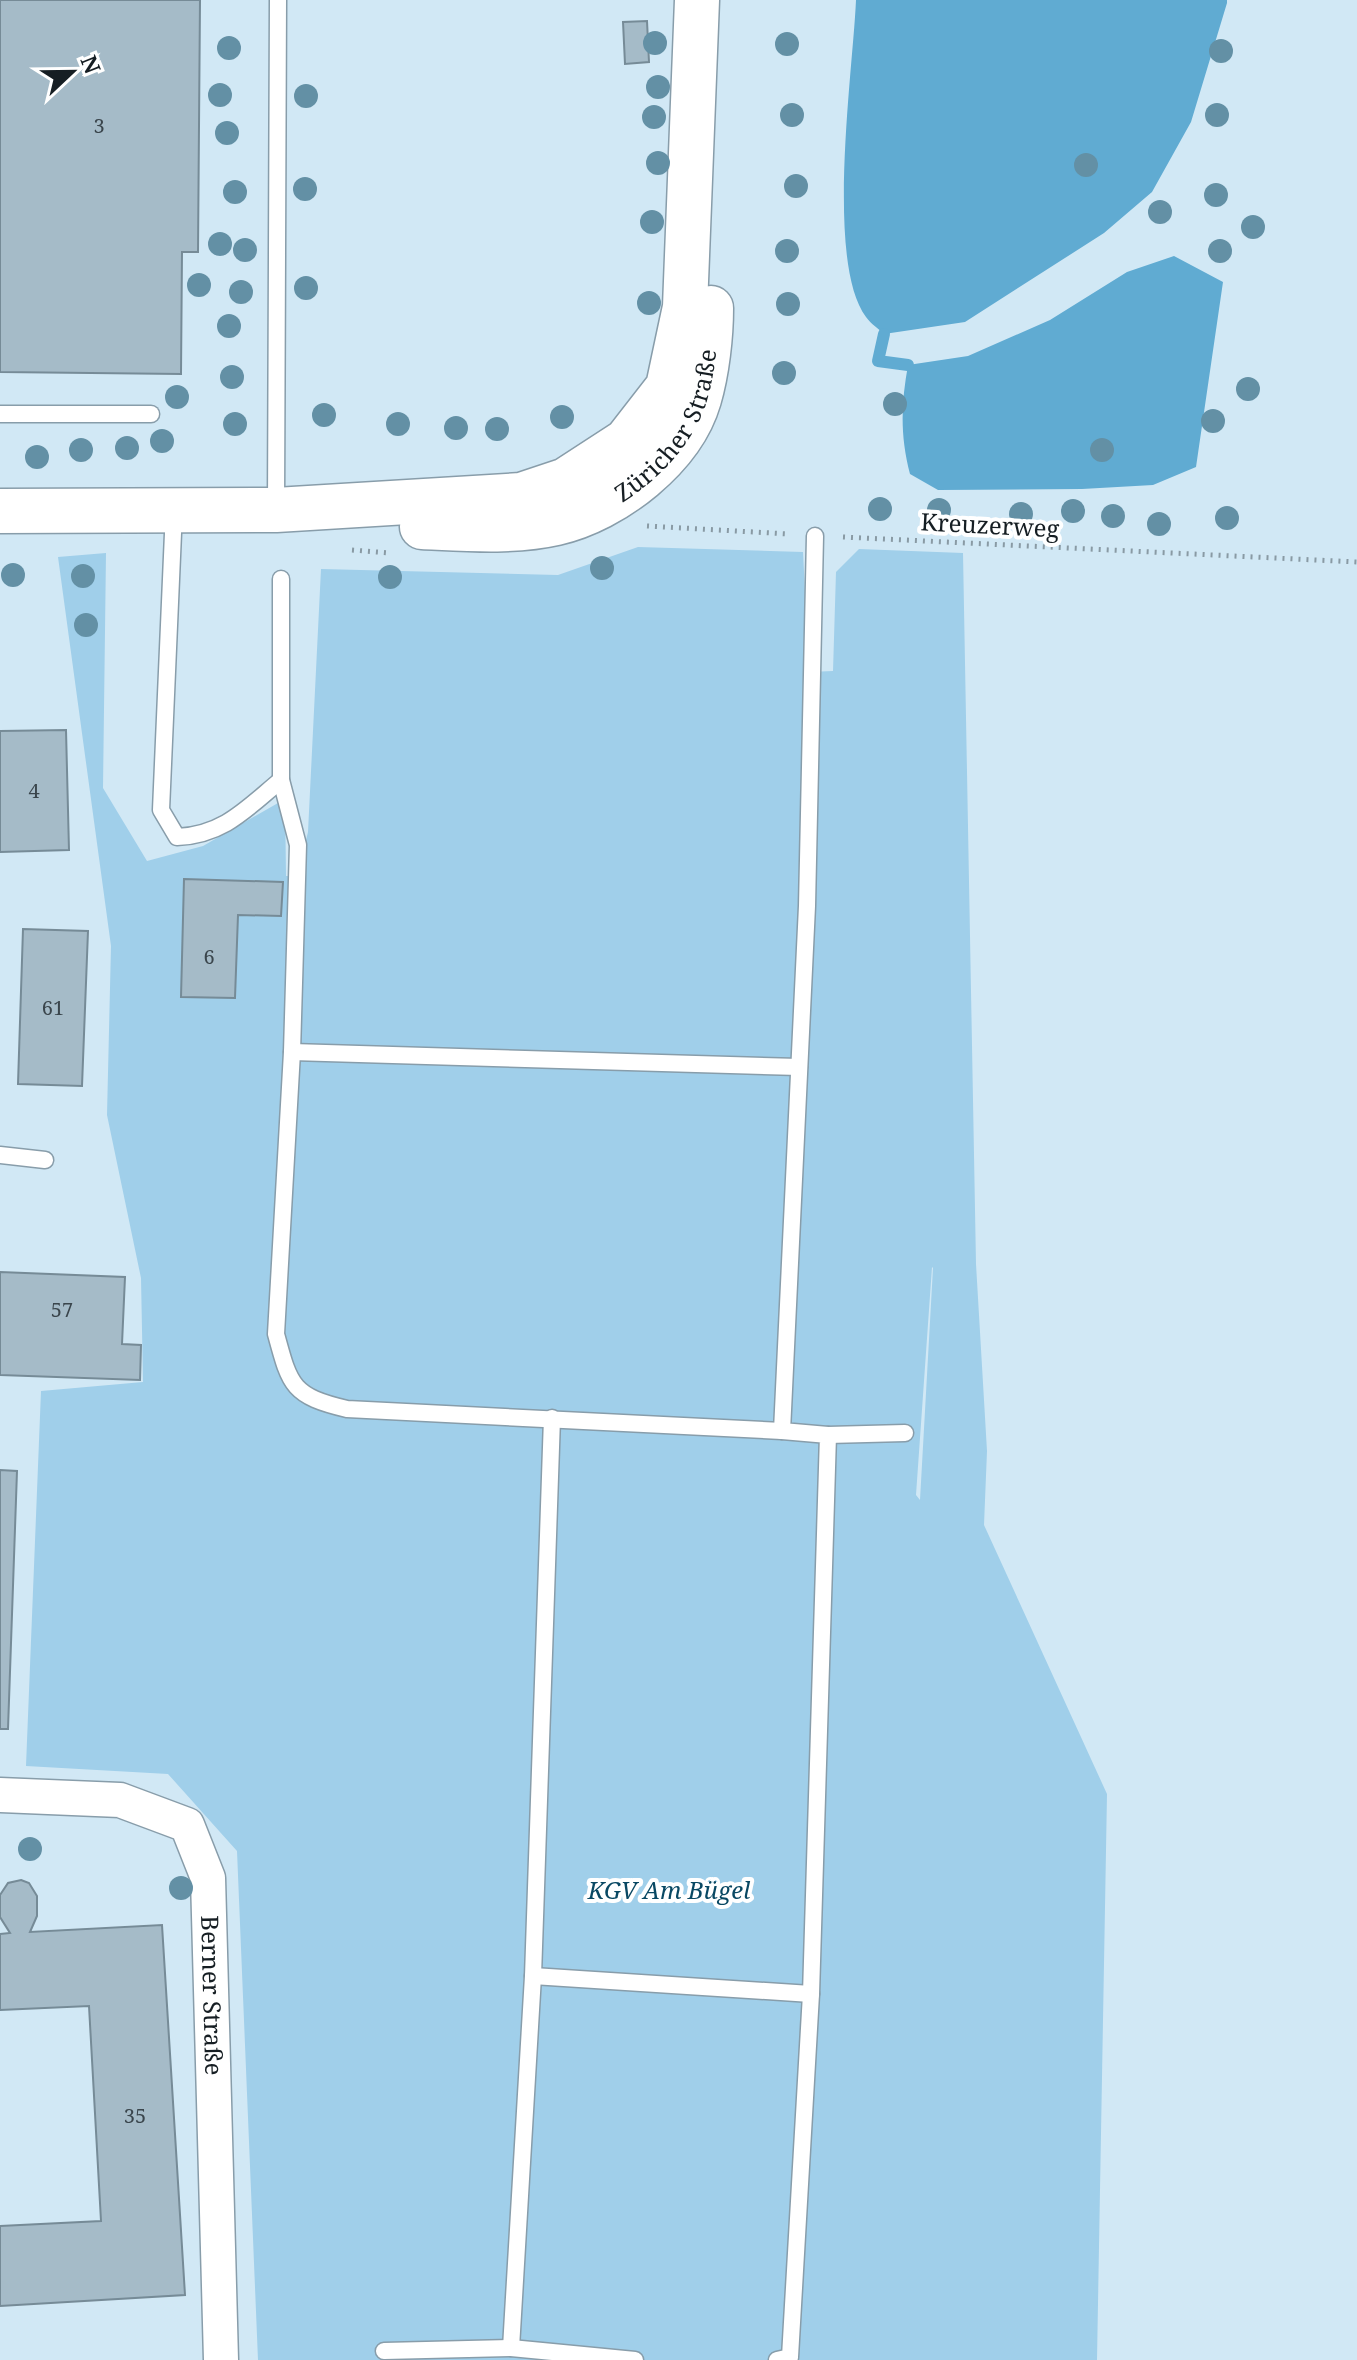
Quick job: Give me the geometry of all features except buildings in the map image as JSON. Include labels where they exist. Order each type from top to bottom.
[{"type":"street","name":"Züricher Straße","points":[[0,511],[276,510],[521,495],[566,480],[626,441],[668,387],[685,307],[697,0]]},
{"type":"street","name":"Züricher Straße","points":[[276,510],[394,526],[497,530],[558,523],[612,500],[652,468],[672,446],[699,399],[711,317],[717,0]]},
{"type":"street","name":"Berner Straße","points":[[0,1795],[120,1800],[187,1825],[203,1865],[208,1878],[221,2360]]},
{"type":"lane","points":[[276,510],[278,0]]},
{"type":"lane","points":[[0,414],[151,414]]},
{"type":"lane","points":[[174,510],[161,810],[177,837],[197,837],[222,828],[281,780]]},
{"type":"lane","points":[[782,1431],[807,906],[815,536]]},
{"type":"lane","points":[[281,579],[281,780],[298,845],[292,1052],[276,1334],[288,1379],[312,1401],[347,1409],[828,1435],[905,1433]]},
{"type":"lane","points":[[292,1052],[799,1067]]},
{"type":"lane","points":[[0,1155],[45,1160]]},
{"type":"lane","points":[[511,2348],[533,1976],[552,1418]]},
{"type":"lane","points":[[777,2360],[790,2357],[811,1994],[828,1435]]},
{"type":"lane","points":[[533,1976],[811,1994]]},
{"type":"lane","points":[[384,2351],[511,2348],[635,2360]]},
{"type":"path","name":"Kreuzerweg","points":[[636,525],[1357,562]]},
{"type":"green space","name":"KGV Am Bügel","points":[[638,547],[803,552],[809,672],[833,671],[836,572],[859,549],[963,553],[976,1264],[987,1451],[984,1525],[1107,1794],[1097,2360],[258,2360],[237,1851],[168,1774],[26,1766],[41,1391],[143,1382],[141,1278],[107,1115],[111,946],[58,557],[106,553],[103,788],[147,861],[203,846],[285,799],[286,876],[297,876],[308,832],[321,569],[558,575]],"holes":[[[933,1268],[920,1500],[916,1495]]]},
{"type":"shaded area","points":[[856,0],[1227,0],[1227,3],[1191,122],[1152,192],[1104,233],[965,322],[884,334],[866,317],[854,290],[847,254],[844,164]]},
{"type":"shaded area","points":[[1174,256],[1223,282],[1196,467],[1153,485],[1082,489],[938,490],[910,474],[903,420],[908,365],[968,356],[1050,320],[1127,272]]},
{"type":"waterway","points":[[884,334],[878,361],[908,365]]}]
